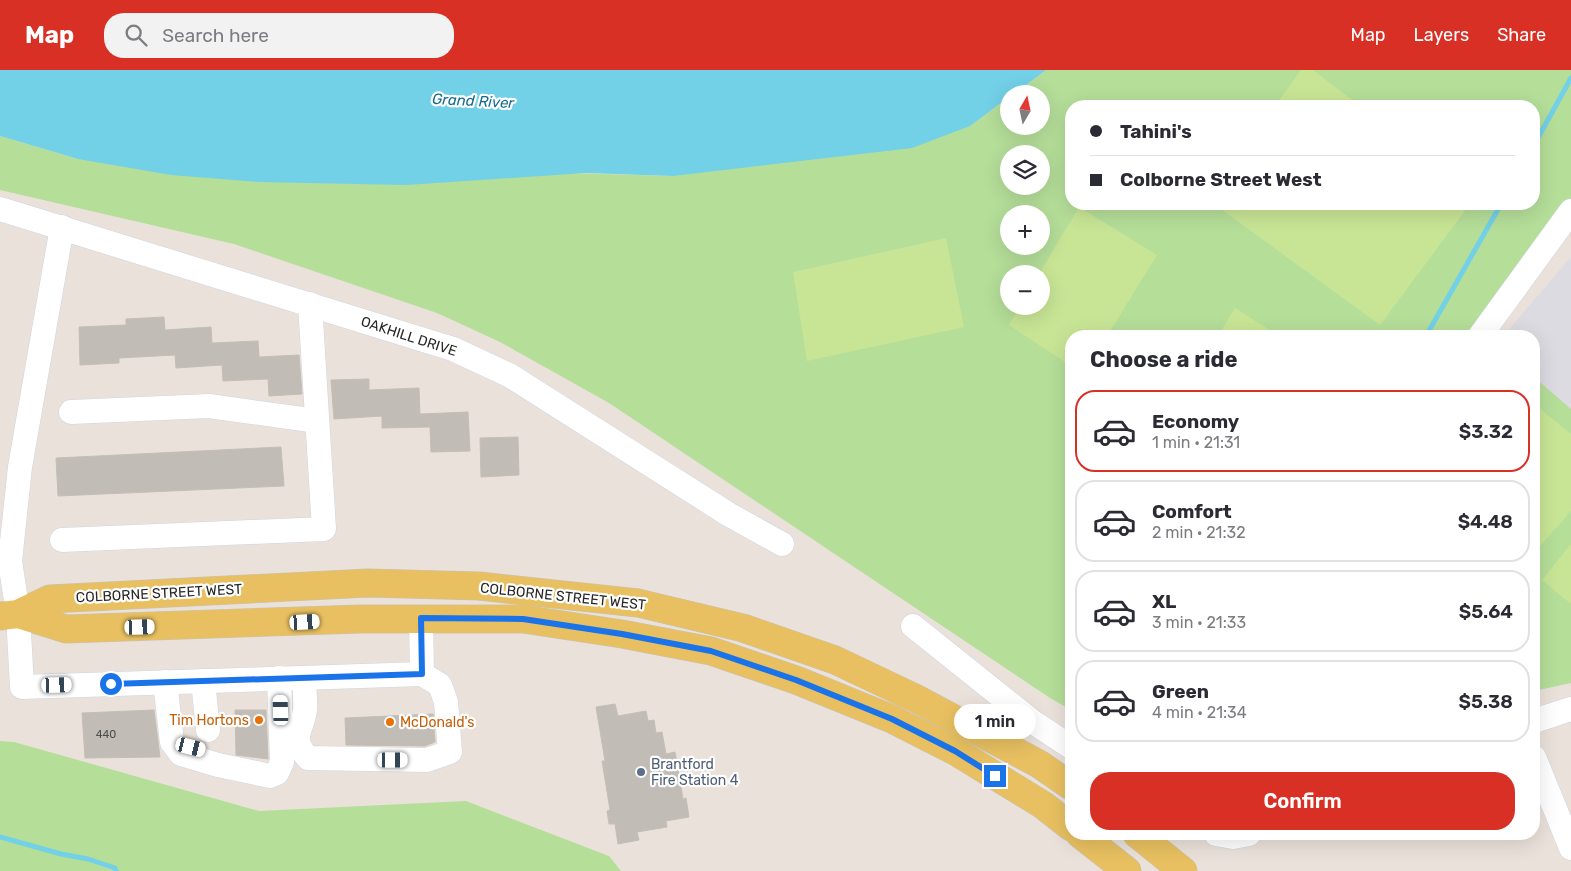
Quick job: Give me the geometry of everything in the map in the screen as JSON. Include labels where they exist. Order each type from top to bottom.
[{"type":"main road","name":"COLBORNE STREET WEST","points":[[9,615],[50,598],[368,583],[479,586],[638,603],[743,628],[835,660],[917,699],[1022,754],[1065,782]]},
{"type":"main road","name":"COLBORNE STREET WEST","points":[[9,615],[66,629],[421,618],[523,619],[622,634],[711,651],[755,665],[892,719],[955,751],[1043,806],[1065,822]]},
{"type":"main road","points":[[1088,840],[1127,871]]},
{"type":"main road","points":[[1144,840],[1183,871]]},
{"type":"street","name":"OAKHILL DRIVE","points":[[0,209],[453,349],[509,375],[728,514],[782,544]]},
{"type":"street","points":[[1484,330],[1571,211]]},
{"type":"street","points":[[62,227],[20,468],[10,561],[9,615],[22,686],[422,674],[440,685],[446,702],[450,752],[427,760],[308,758],[299,748],[298,729],[305,711],[304,678]]},
{"type":"street","points":[[62,540],[324,529],[310,304]]},
{"type":"street","points":[[72,412],[209,406],[318,421]]},
{"type":"street","points":[[421,618],[422,674]]},
{"type":"street","points":[[913,626],[1033,722],[1065,743]]},
{"type":"street","points":[[165,682],[172,742],[181,754],[239,770],[270,776],[277,773],[282,766],[279,678]]},
{"type":"street","points":[[203,680],[208,730]]},
{"type":"street","points":[[1540,719],[1571,709]]},
{"type":"street","points":[[1540,772],[1571,848]]},
{"type":"shaded area","points":[[1571,257],[1571,409],[1540,382],[1540,330],[1508,330]]},
{"type":"green space","points":[[1046,70],[1571,70],[1571,209],[1483,330],[1065,330],[1065,707],[609,403],[500,342],[437,313],[234,244],[0,190],[0,136],[78,159],[673,176],[970,126],[1000,104],[1000,135],[1050,135],[1050,85],[1026,85]]},
{"type":"green space","points":[[1301,70],[1313,70],[1352,100],[1279,100]]},
{"type":"green space","points":[[1077,210],[1084,210],[1157,255],[1111,330],[1065,330],[1065,362],[1009,325],[1015,315],[1050,315],[1050,265],[1044,265]]},
{"type":"green space","points":[[1222,210],[1466,210],[1380,325]]},
{"type":"green space","points":[[946,238],[964,327],[807,361],[793,272]]},
{"type":"green space","points":[[1235,308],[1270,330],[1222,330]]},
{"type":"green space","points":[[1540,382],[1571,409],[1571,683],[1540,690]]},
{"type":"green space","points":[[1540,409],[1571,434],[1571,511],[1540,546]]},
{"type":"green space","points":[[1571,544],[1571,604],[1542,580]]},
{"type":"green space","points":[[0,741],[14,742],[259,811],[466,801],[609,856],[621,871],[0,871]]},
{"type":"water","name":"Grand River","points":[[0,70],[1046,70],[1026,85],[1000,85],[1000,104],[970,126],[912,148],[673,176],[585,173],[406,185],[259,182],[171,175],[78,159],[0,136]]},
{"type":"building","points":[[164,317],[165,330],[211,327],[212,343],[258,341],[259,357],[299,355],[302,394],[269,396],[268,379],[223,381],[222,365],[176,368],[175,355],[119,358],[119,363],[80,365],[79,327],[126,325],[126,319]]},
{"type":"building","points":[[369,379],[369,390],[419,388],[420,414],[468,412],[470,451],[431,452],[430,427],[382,428],[382,416],[334,419],[331,380]]},
{"type":"building","points":[[518,437],[519,475],[481,477],[480,438]]},
{"type":"building","points":[[281,447],[284,486],[58,496],[56,458]]},
{"type":"building","name":"Brantford Fire Station 4","points":[[615,704],[618,716],[646,711],[648,721],[654,720],[656,733],[662,732],[666,754],[675,752],[683,799],[686,798],[689,817],[666,821],[667,827],[637,832],[639,840],[618,844],[615,824],[609,824],[607,811],[610,810],[602,761],[605,761],[596,707]]},
{"type":"building","points":[[154,710],[160,757],[85,758],[82,713]]},
{"type":"building","points":[[235,710],[266,710],[268,759],[236,755]]},
{"type":"building","points":[[433,714],[435,742],[425,746],[346,745],[345,718]]},
{"type":"waterway","points":[[1540,134],[1571,78]]},
{"type":"waterway","points":[[1429,330],[1498,210]]},
{"type":"waterway","points":[[0,837],[61,854],[88,859],[115,868],[116,871]]},
{"type":"place","name":"Tim Hortons","points":[[259,720]]},
{"type":"place","name":"McDonald's","points":[[390,722]]},
{"type":"place","name":"Brantford Fire Station 4","points":[[641,772]]},
{"type":"route","points":[[111,684],[422,674],[421,618],[523,619],[622,634],[711,651],[755,665],[892,719],[955,751],[995,776]]}]
